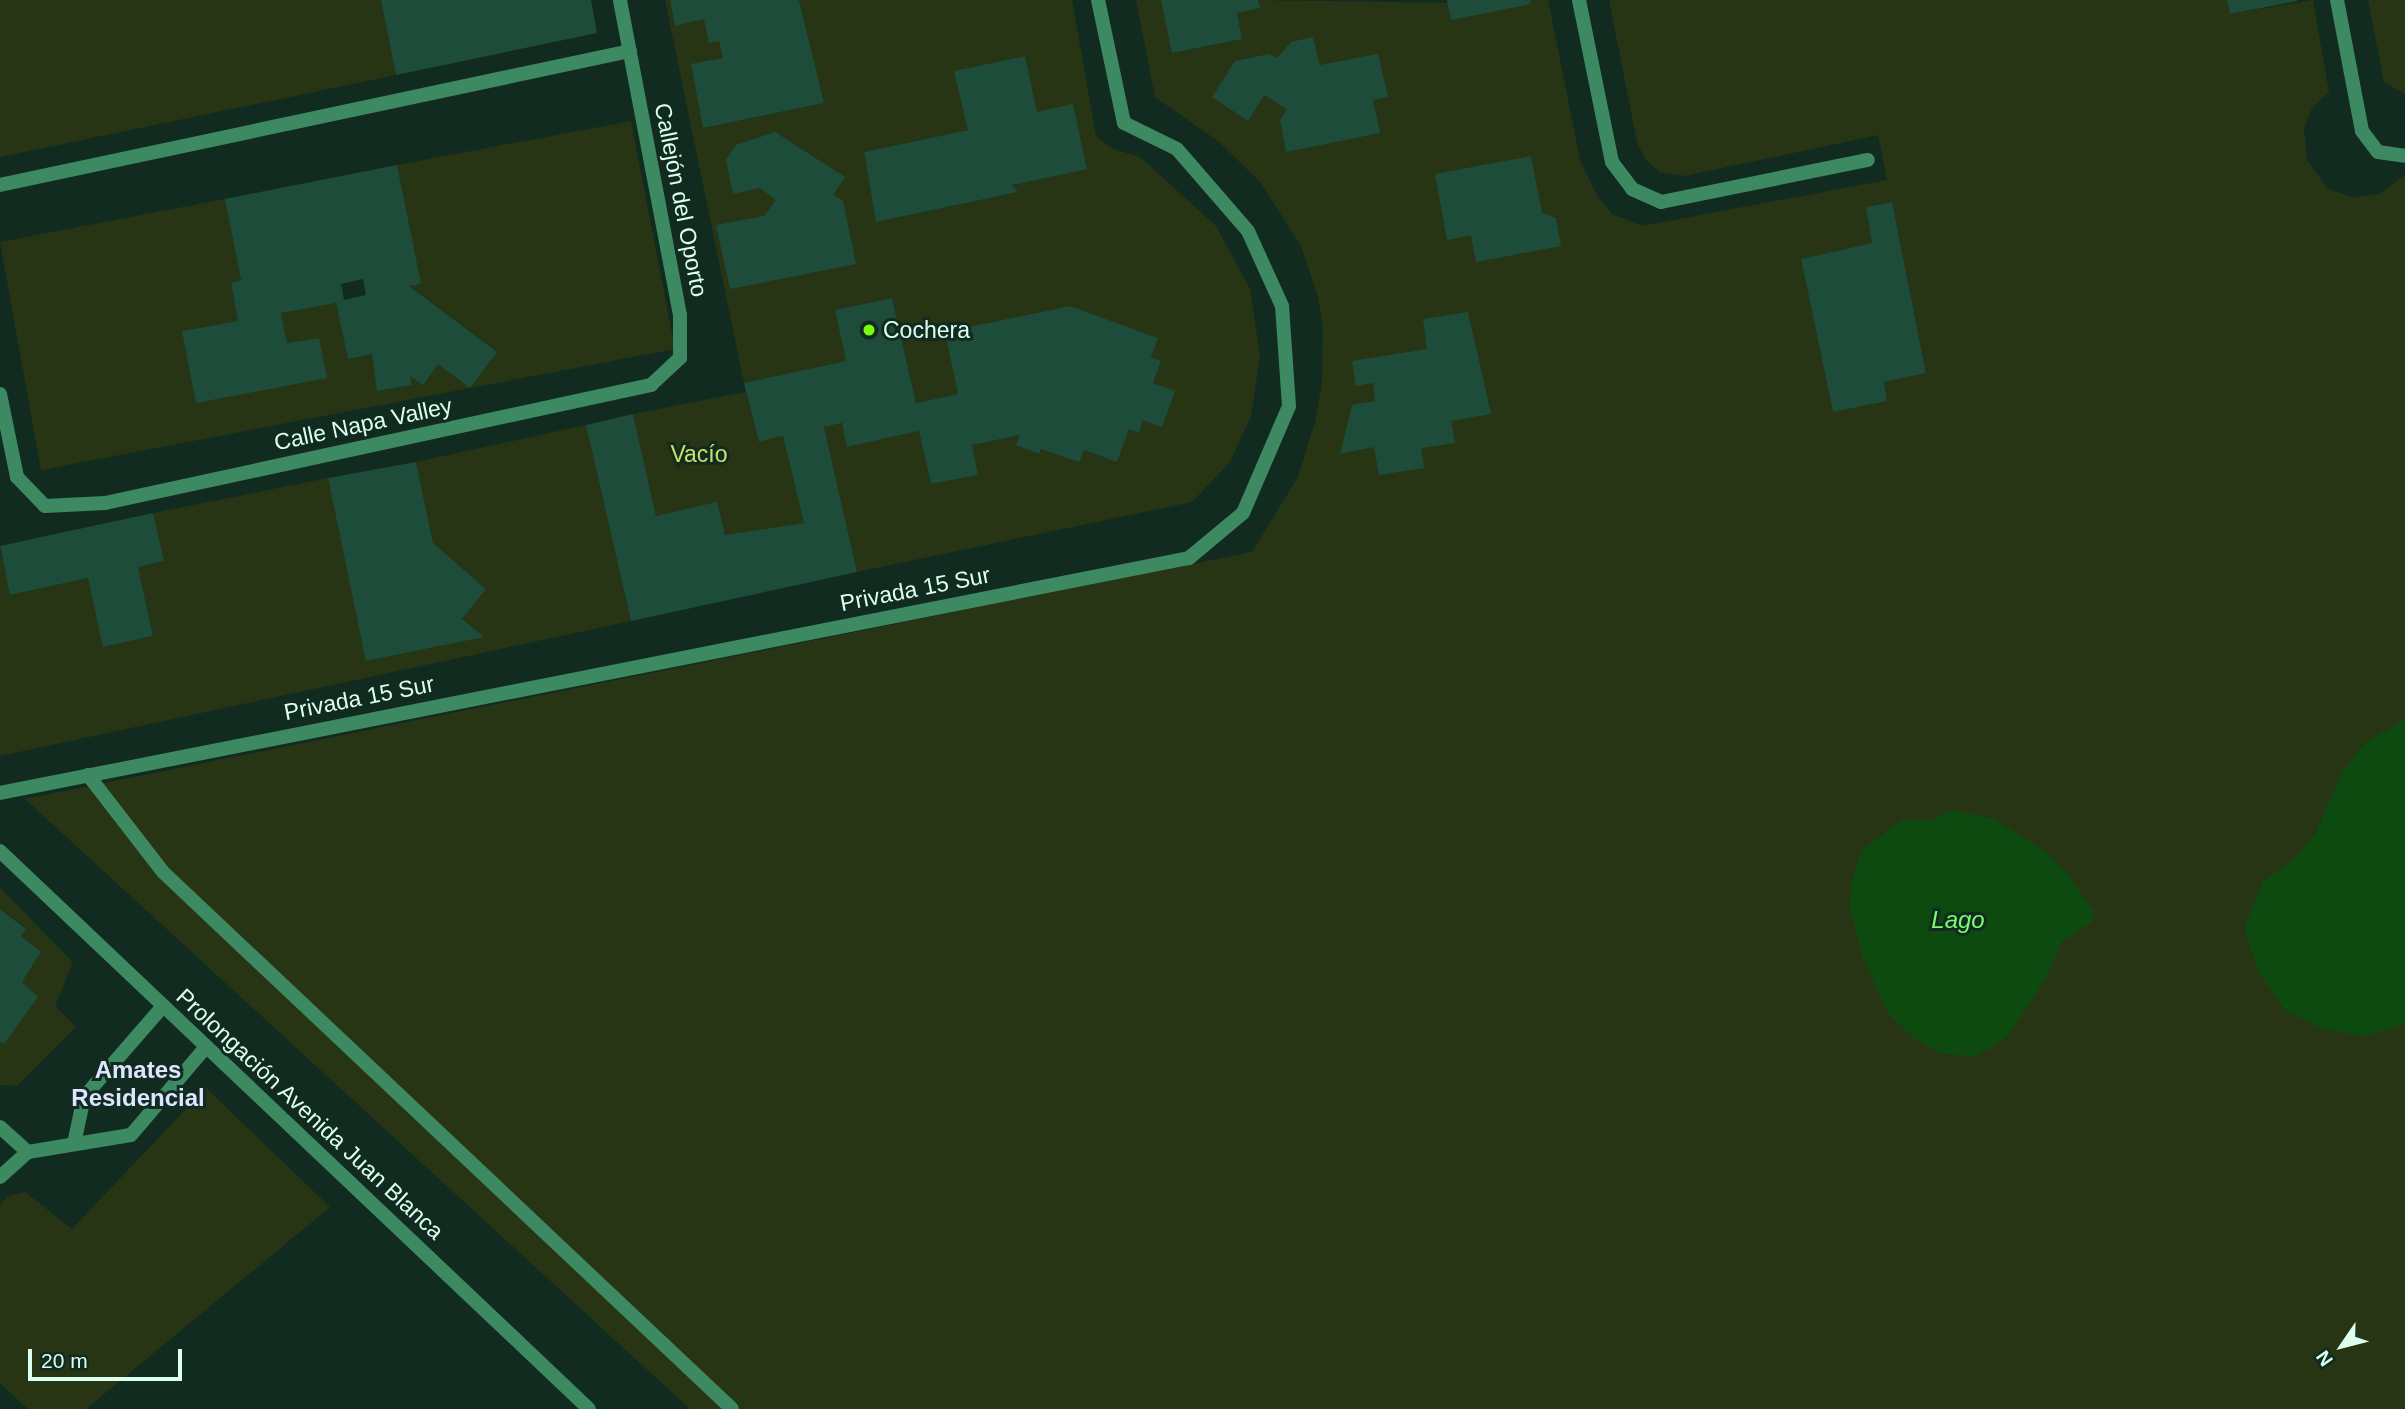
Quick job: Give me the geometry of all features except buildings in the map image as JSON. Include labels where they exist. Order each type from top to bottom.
[{"type":"street","name":"Callejón del Oporto","points":[[620,0],[680,315],[680,358]]},
{"type":"street","name":"Privada 15 Sur","points":[[0,793],[1189,558],[1243,513],[1289,406],[1282,306],[1248,231],[1230,210],[1177,149],[1124,123],[1098,0]]},
{"type":"street","points":[[1579,0],[1612,162],[1632,189],[1661,202],[1868,160]]},
{"type":"street","points":[[2337,0],[2362,131],[2378,152],[2405,156]]},
{"type":"street","points":[[0,185],[630,51]]},
{"type":"street","name":"Calle Napa Valley","points":[[0,394],[17,477],[45,506],[105,503],[651,384],[680,358]]},
{"type":"street","points":[[88,775],[163,872],[732,1409]]},
{"type":"street","name":"Prolongación Avenida Juan Blanca","points":[[0,851],[589,1409]]},
{"type":"street","points":[[74,1144],[84,1097],[163,1006]]},
{"type":"street","points":[[0,1177],[28,1152],[131,1135],[205,1048]]},
{"type":"street","points":[[0,1127],[28,1152]]},
{"type":"green space","points":[[0,0],[381,0],[396,75],[0,157]]},
{"type":"green space","points":[[665,0],[670,0],[675,26],[704,19],[719,41],[723,58],[691,65],[704,128],[824,103],[799,0],[1072,0],[1096,136],[1113,149],[1140,157],[1216,226],[1250,289],[1260,356],[1251,416],[1230,462],[1192,502],[857,572],[824,427],[842,423],[848,447],[919,431],[931,484],[978,475],[972,445],[1020,435],[1017,445],[1039,454],[1041,449],[1084,450],[1117,462],[1129,429],[1139,433],[1143,420],[1175,391],[1153,383],[1161,361],[1151,357],[1158,338],[1070,306],[946,332],[958,394],[916,403],[892,298],[835,310],[846,361],[744,383]],"holes":[[[1025,56],[1037,112],[1073,105],[1087,168],[1012,185],[1018,192],[876,222],[864,152],[968,130],[955,71]]]},
{"type":"green space","points":[[1136,0],[1161,0],[1173,53],[1242,39],[1237,13],[1259,8],[1258,0],[1530,4],[1530,0],[1548,0],[1580,160],[1597,196],[1612,214],[1642,226],[1887,180],[1878,135],[1684,176],[1660,172],[1645,159],[1637,142],[1609,0],[2227,0],[2230,14],[2313,0],[2329,92],[2312,108],[2304,129],[2307,160],[2327,188],[2353,198],[2379,194],[2405,175],[2405,1409],[690,1409],[25,799],[1252,552],[1298,477],[1315,422],[1322,383],[1323,327],[1318,297],[1301,246],[1261,183],[1218,141],[1155,97]],"holes":[[[1892,202],[1926,372],[1884,382],[1887,401],[1833,412],[1801,259],[1872,243],[1866,207]]]},
{"type":"green space","points":[[2368,0],[2405,0],[2405,94],[2384,82]]},
{"type":"green space","points":[[631,121],[675,349],[41,470],[0,242],[225,199],[241,280],[231,283],[238,321],[182,331],[326,378],[319,338],[287,343],[281,313],[336,303],[348,359],[372,354],[378,391],[412,385],[410,376],[423,384],[438,364],[470,387],[497,352],[409,286],[420,284],[397,165]]},
{"type":"green space","name":"Vacío","points":[[746,392],[759,442],[783,436],[804,523],[725,535],[656,516],[633,414]]},
{"type":"green space","points":[[586,425],[631,621],[0,756],[0,550],[11,595],[88,578],[104,647],[153,636],[138,567],[164,561],[153,513],[328,478],[367,661],[483,637],[462,619],[486,589],[433,543],[416,462]]},
{"type":"green space","points":[[0,888],[73,962],[55,1006],[76,1027],[17,1086],[0,1085],[0,1042],[4,1044],[22,982],[41,952],[21,936],[26,928],[0,909]]},
{"type":"green space","points":[[206,1088],[330,1207],[86,1409],[28,1409],[0,1383],[0,1205],[8,1196],[25,1192],[72,1229]]},
{"type":"water","points":[[2405,719],[2405,1025],[2363,1036],[2323,1029],[2285,1010],[2258,971],[2244,927],[2263,882],[2295,858],[2315,834],[2343,771],[2365,743]]},
{"type":"water","name":"Lago","points":[[1950,810],[1994,819],[2044,850],[2067,873],[2094,911],[2092,922],[2062,941],[2047,976],[2008,1036],[1976,1057],[1940,1053],[1915,1039],[1889,1014],[1863,959],[1850,908],[1852,881],[1862,850],[1901,820],[1933,820]]},
{"type":"place","name":"Cochera","points":[[869,330]]},
{"type":"district","name":"Amates Residencial","points":[[138,1084]]}]
